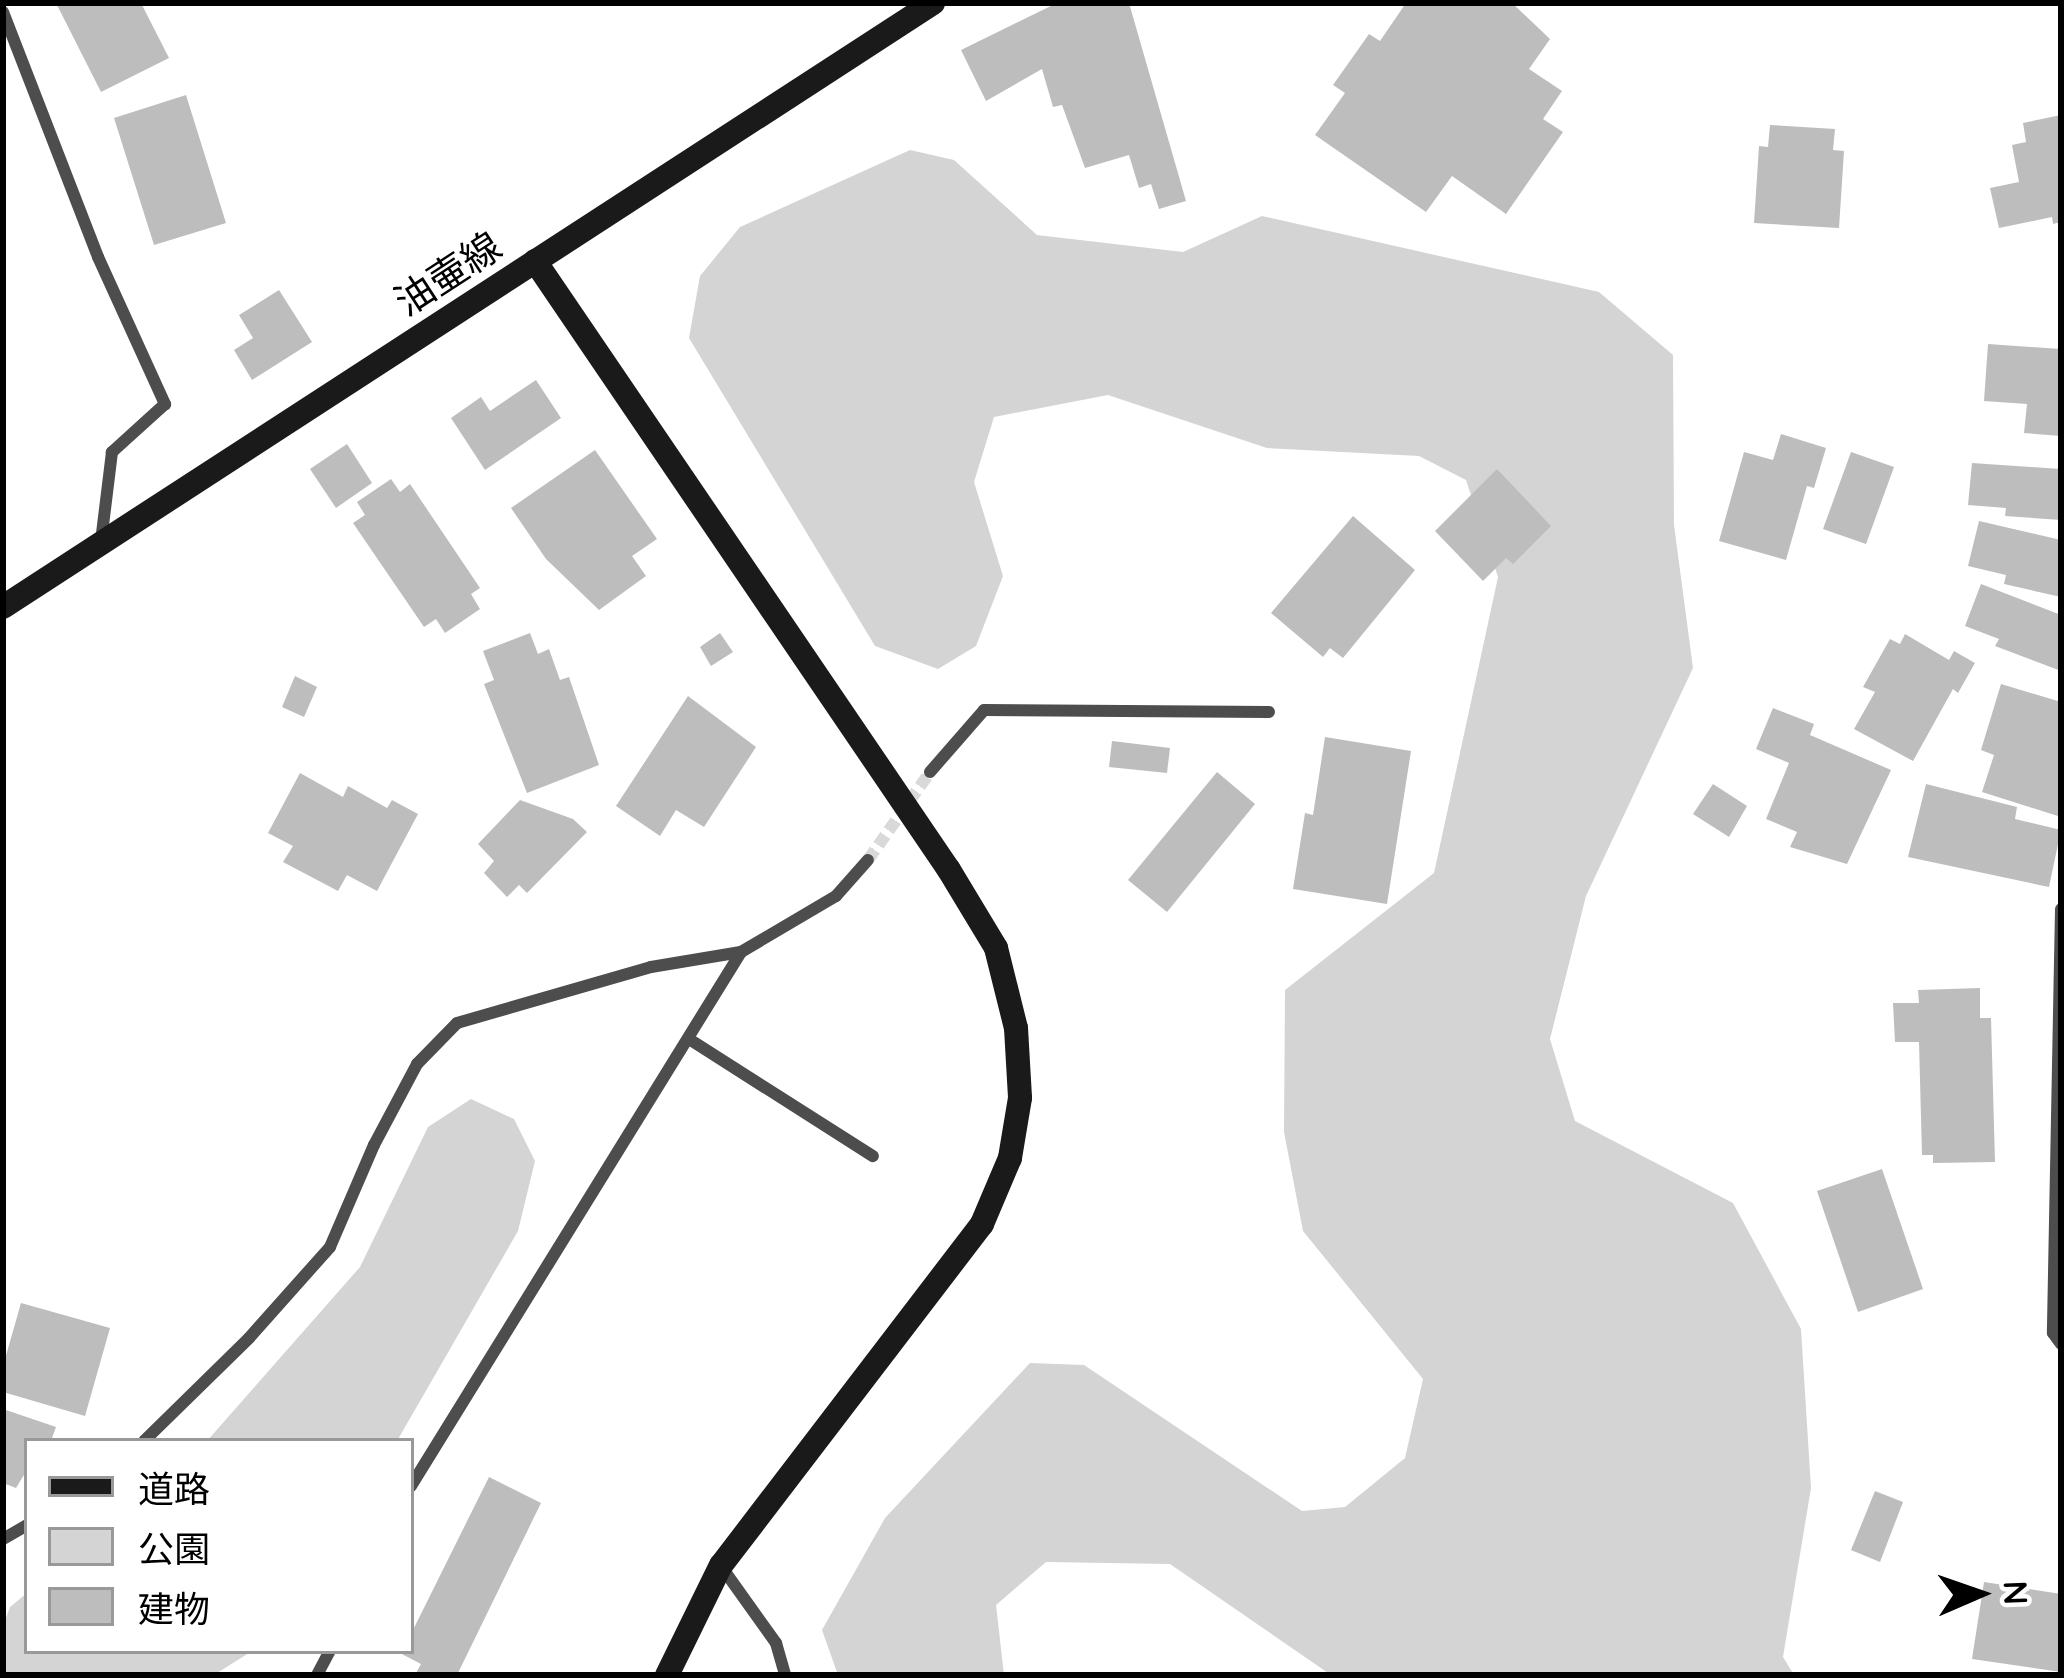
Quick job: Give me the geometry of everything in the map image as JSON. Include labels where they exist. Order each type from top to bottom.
[{"type":"street","name":"油壷線","points":[[3,607],[934,3]]},
{"type":"street","points":[[3,12],[98,257],[165,404],[112,452],[101,544]]},
{"type":"street","points":[[535,261],[949,871],[996,948],[1016,1028],[1020,1098],[1010,1158],[982,1224],[721,1565],[667,1675]]},
{"type":"street","points":[[931,772],[984,710],[1269,712]]},
{"type":"street","points":[[147,1438],[249,1338],[330,1247],[374,1144],[417,1064],[457,1023],[651,967],[741,952],[836,896],[868,860]]},
{"type":"street","points":[[2061,909],[2053,1333],[2061,1344]]},
{"type":"street","points":[[414,1481],[741,952]]},
{"type":"street","points":[[689,1039],[873,1156]]},
{"type":"street","points":[[721,1565],[776,1643],[785,1675]]},
{"type":"green space","points":[[910,150],[954,160],[1037,235],[1183,252],[1262,216],[1599,292],[1673,355],[1674,525],[1693,668],[1586,896],[1550,1039],[1575,1121],[1733,1203],[1801,1329],[1811,1488],[1783,1657],[1794,1675],[1331,1675],[1170,1564],[1046,1562],[996,1605],[1004,1675],[838,1675],[822,1630],[885,1518],[1030,1363],[1084,1365],[1302,1511],[1345,1507],[1405,1458],[1423,1379],[1303,1231],[1284,1132],[1285,990],[1434,873],[1498,577],[1466,480],[1419,456],[1267,448],[1108,395],[994,417],[974,482],[1003,576],[976,646],[938,669],[875,646],[689,338],[700,276],[740,227]]},
{"type":"green space","points":[[471,1099],[514,1119],[535,1161],[518,1231],[399,1438],[210,1438],[360,1267],[428,1127]]},
{"type":"green space","points":[[24,1595],[24,1654],[247,1654],[214,1675],[3,1675],[3,1626],[10,1607]]},
{"type":"building","points":[[56,3],[141,3],[169,58],[101,92]]},
{"type":"building","points":[[1057,3],[1129,3],[1186,201],[1159,209],[1151,184],[1139,188],[1129,155],[1085,168],[1062,105],[1053,107],[1042,69],[986,101],[961,50]]},
{"type":"building","points":[[1406,3],[1512,3],[1550,39],[1529,69],[1562,91],[1543,119],[1563,132],[1506,214],[1452,176],[1426,212],[1315,135],[1345,93],[1333,85],[1369,34],[1380,41]]},
{"type":"building","points":[[186,95],[226,223],[154,245],[114,118]]},
{"type":"building","points":[[2061,115],[2061,222],[2053,224],[2052,217],[1999,228],[1990,188],[2019,182],[2012,145],[2026,142],[2023,123]]},
{"type":"building","points":[[1770,125],[1835,129],[1833,150],[1844,151],[1839,228],[1754,223],[1759,146],[1768,147]]},
{"type":"building","points":[[279,290],[312,342],[252,380],[234,350],[253,338],[239,315]]},
{"type":"building","points":[[1988,344],[2061,349],[2061,436],[2024,433],[2027,404],[1984,401]]},
{"type":"building","points":[[536,380],[561,418],[485,470],[451,418],[481,397],[490,411]]},
{"type":"building","points":[[1781,434],[1826,448],[1814,488],[1807,486],[1786,560],[1719,541],[1744,452],[1773,460]]},
{"type":"building","points":[[347,444],[372,483],[336,508],[310,469]]},
{"type":"building","points":[[595,450],[657,539],[632,556],[646,576],[599,610],[546,559],[511,508]]},
{"type":"building","points":[[1851,452],[1894,467],[1866,544],[1823,529]]},
{"type":"building","points":[[1972,463],[2061,469],[2061,520],[2005,516],[2006,508],[1968,505]]},
{"type":"building","points":[[1497,469],[1551,526],[1513,564],[1506,558],[1483,581],[1435,531]]},
{"type":"building","points":[[391,479],[400,492],[410,484],[480,588],[471,594],[480,609],[445,633],[436,619],[424,627],[353,523],[365,515],[357,502]]},
{"type":"building","points":[[1353,516],[1415,570],[1343,658],[1330,648],[1323,657],[1271,613]]},
{"type":"building","points":[[1979,521],[2061,540],[2061,597],[2004,584],[2006,575],[1968,566]]},
{"type":"building","points":[[1981,584],[2061,615],[2061,671],[1995,646],[1999,639],[1965,626]]},
{"type":"building","points":[[530,633],[538,654],[549,649],[560,680],[569,677],[599,765],[527,793],[484,684],[494,680],[483,651]]},
{"type":"building","points":[[720,633],[733,652],[711,666],[700,647]]},
{"type":"building","points":[[1905,634],[1949,660],[1954,651],[1975,663],[1958,693],[1953,689],[1913,761],[1854,729],[1875,692],[1863,687],[1890,639],[1900,644]]},
{"type":"building","points":[[295,676],[317,687],[304,717],[282,707]]},
{"type":"building","points":[[2001,684],[2061,702],[2061,817],[1982,792],[1994,755],[1981,750]]},
{"type":"building","points":[[688,696],[756,747],[704,827],[676,810],[660,836],[616,806]]},
{"type":"building","points":[[1773,708],[1814,724],[1810,735],[1891,770],[1847,864],[1790,847],[1797,832],[1766,819],[1789,763],[1756,749]]},
{"type":"building","points":[[1325,737],[1411,751],[1387,904],[1293,889],[1305,813],[1313,815]]},
{"type":"building","points":[[1112,741],[1170,748],[1167,773],[1109,767]]},
{"type":"building","points":[[1217,772],[1255,804],[1167,912],[1128,880]]},
{"type":"building","points":[[300,773],[343,797],[348,786],[387,808],[392,800],[418,814],[377,891],[347,875],[338,891],[283,862],[293,846],[268,833]]},
{"type":"building","points":[[1713,784],[1747,806],[1729,837],[1693,814]]},
{"type":"building","points":[[1926,784],[2017,807],[2015,819],[2061,830],[2049,887],[1908,857]]},
{"type":"building","points":[[520,800],[573,819],[587,832],[527,893],[519,885],[507,897],[484,873],[494,861],[478,844]]},
{"type":"building","points":[[1980,988],[1980,1018],[1991,1018],[1995,1162],[1933,1163],[1933,1155],[1922,1155],[1919,1042],[1895,1042],[1893,1003],[1919,1003],[1918,990]]},
{"type":"building","points":[[1882,1169],[1923,1289],[1858,1312],[1817,1191]]},
{"type":"building","points":[[21,1303],[110,1328],[85,1416],[3,1392],[3,1366]]},
{"type":"building","points":[[3,1409],[56,1427],[52,1438],[24,1438],[24,1475],[16,1488],[3,1483]]},
{"type":"building","points":[[489,1477],[541,1503],[457,1675],[415,1675],[421,1664],[402,1654],[414,1654],[414,1628]]},
{"type":"building","points":[[1875,1491],[1903,1502],[1880,1562],[1851,1550]]},
{"type":"building","points":[[1984,1582],[2061,1594],[2061,1672],[1972,1659]]},
{"type":"tunnel","points":[[868,860],[930,772]]}]
